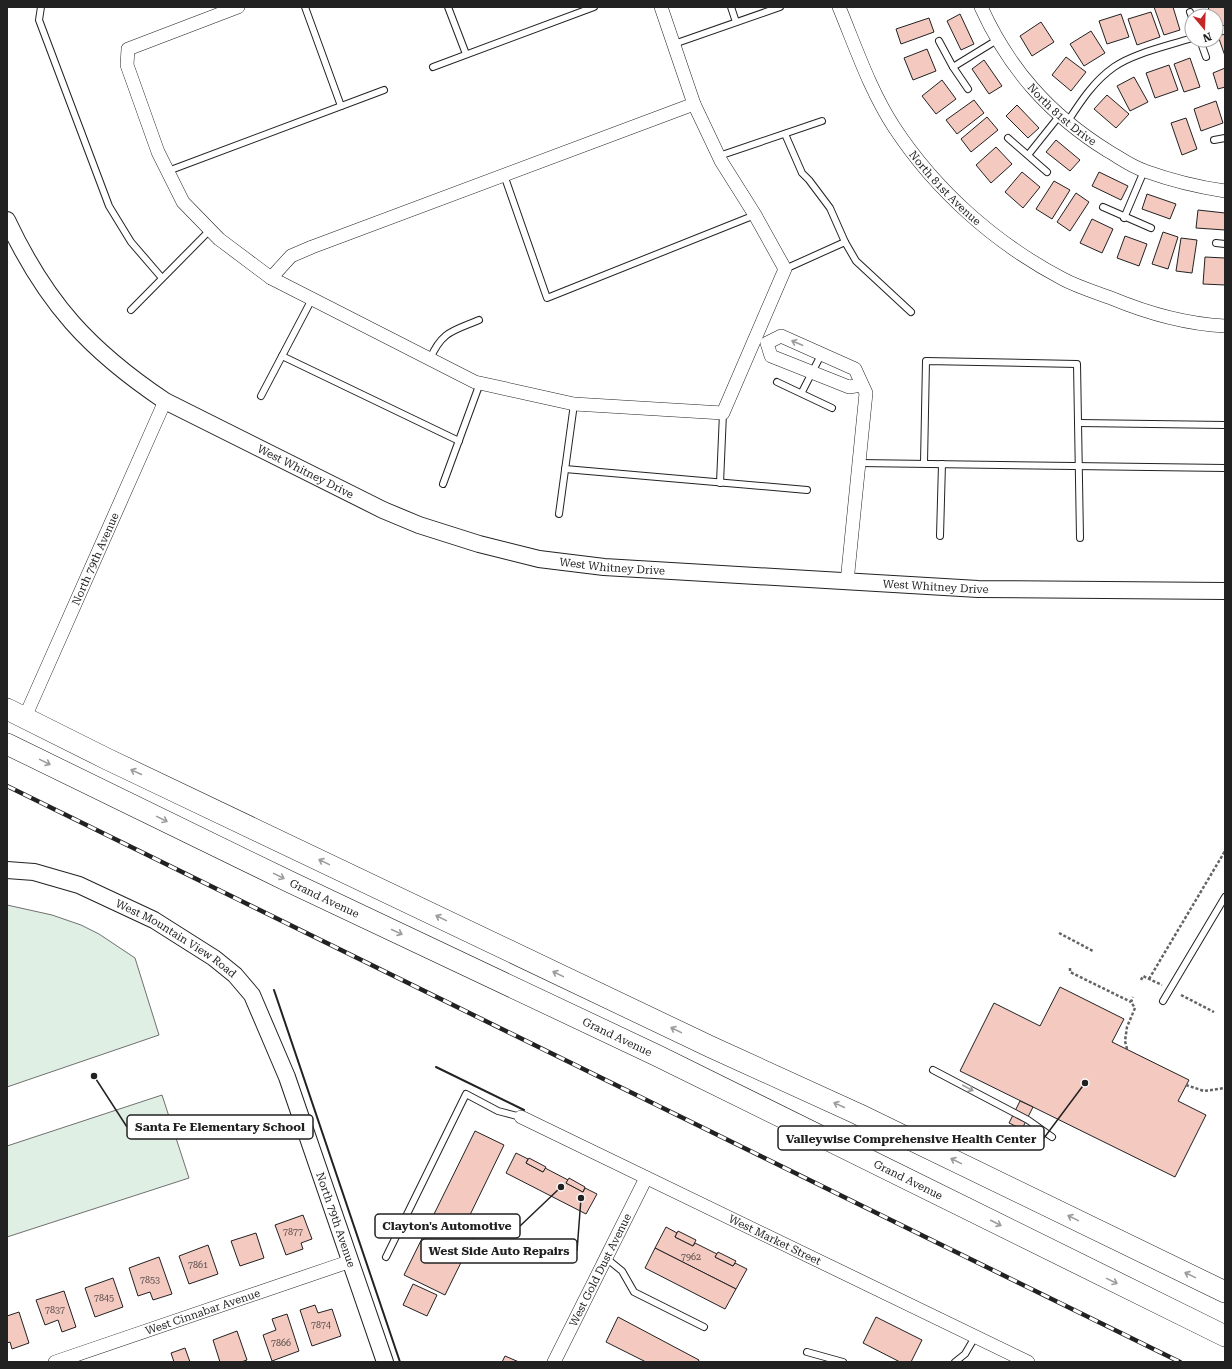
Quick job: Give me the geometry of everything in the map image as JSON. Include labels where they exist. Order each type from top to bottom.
[{"type":"highway","points":[[16,713],[113,762],[689,1036],[873,1121],[1225,1292]]},
{"type":"highway","name":"Grand Avenue","points":[[7,744],[288,881],[658,1056],[1225,1336]]},
{"type":"street","points":[[238,7],[128,49],[127,65],[158,152],[183,202],[219,240],[271,278],[480,383],[574,404],[723,413],[761,341],[785,269],[755,215],[719,156],[694,104],[661,7]]},
{"type":"street","name":"North 81st Avenue","points":[[839,7],[860,62],[875,95],[894,128],[917,158],[967,213],[1033,262],[1064,280],[1121,302],[1180,320],[1225,326]]},
{"type":"street","name":"North 81st Drive","points":[[981,7],[997,40],[1026,82],[1045,102],[1090,140],[1144,171],[1179,181],[1225,191]]},
{"type":"street","points":[[271,278],[291,256],[312,247],[694,104]]},
{"type":"street","name":"West Whitney Drive","points":[[7,220],[40,282],[65,316],[109,360],[137,382],[165,401],[383,510],[420,525],[479,544],[539,559],[604,567],[978,589],[1225,591]]},
{"type":"street","points":[[761,341],[780,336],[822,353],[855,369],[866,393],[847,582]]},
{"type":"street","points":[[761,341],[771,356],[849,387],[862,385]]},
{"type":"street","name":"North 79th Avenue","points":[[16,713],[165,401]]},
{"type":"street","name":"West Mountain View Road","points":[[7,870],[34,872],[79,885],[154,920],[214,958],[235,975],[252,995],[287,1077]]},
{"type":"street","name":"North 79th Avenue","points":[[287,1077],[385,1362]]},
{"type":"street","name":"West Market Street","points":[[521,1117],[1028,1362]]},
{"type":"street","name":"West Gold Dust Avenue","points":[[554,1362],[646,1178]]},
{"type":"street","name":"West Cinnabar Avenue","points":[[55,1362],[351,1261]]},
{"type":"lane","points":[[41,7],[39,20],[109,206],[131,242],[162,278]]},
{"type":"lane","points":[[305,7],[342,106]]},
{"type":"lane","points":[[448,7],[466,54]]},
{"type":"lane","points":[[433,67],[594,7]]},
{"type":"lane","points":[[731,7],[736,22]]},
{"type":"lane","points":[[674,44],[780,7]]},
{"type":"lane","points":[[953,67],[997,40]]},
{"type":"lane","points":[[939,41],[953,67],[968,88]]},
{"type":"lane","points":[[1028,155],[1100,78],[1114,67],[1128,60],[1184,41]]},
{"type":"lane","points":[[1203,48],[1206,57]]},
{"type":"lane","points":[[168,171],[384,90]]},
{"type":"lane","points":[[719,156],[822,121]]},
{"type":"lane","points":[[785,134],[802,173],[830,208],[844,242],[856,261],[911,312]]},
{"type":"lane","points":[[1008,138],[1047,172]]},
{"type":"lane","points":[[1214,140],[1225,138]]},
{"type":"lane","points":[[1124,218],[1144,171]]},
{"type":"lane","points":[[504,175],[547,298],[755,215]]},
{"type":"lane","points":[[1103,207],[1124,218],[1151,228]]},
{"type":"lane","points":[[131,310],[210,230]]},
{"type":"lane","points":[[785,269],[844,242]]},
{"type":"lane","points":[[1216,243],[1225,244]]},
{"type":"lane","points":[[261,396],[312,299]]},
{"type":"lane","points":[[430,359],[436,344],[449,332],[478,320]]},
{"type":"lane","points":[[802,392],[822,353]]},
{"type":"lane","points":[[282,356],[459,441]]},
{"type":"lane","points":[[924,463],[926,361],[1077,364],[1080,465],[1080,538]]},
{"type":"lane","points":[[777,382],[802,392],[832,408]]},
{"type":"lane","points":[[443,484],[480,383]]},
{"type":"lane","points":[[559,514],[574,404]]},
{"type":"lane","points":[[720,483],[723,413]]},
{"type":"lane","points":[[1078,423],[1225,425]]},
{"type":"lane","points":[[859,463],[1225,468]]},
{"type":"lane","points":[[940,536],[942,464]]},
{"type":"lane","points":[[565,469],[807,490]]},
{"type":"lane","points":[[1163,1001],[1225,897]]},
{"type":"lane","points":[[933,1070],[1028,1120],[1052,1137]]},
{"type":"lane","points":[[386,1257],[466,1094],[498,1111],[521,1117]]},
{"type":"lane","points":[[606,1258],[622,1271],[634,1292],[704,1327]]},
{"type":"lane","points":[[954,1362],[965,1354],[975,1337]]},
{"type":"lane","points":[[807,1352],[843,1362]]},
{"type":"path","points":[[1149,979],[1225,851]]},
{"type":"path","points":[[1059,934],[1093,951]]},
{"type":"path","points":[[1079,950],[1081,945]]},
{"type":"path","points":[[1070,968],[1070,972],[1131,1002],[1135,1008],[1127,1027],[1125,1041],[1127,1049]]},
{"type":"path","points":[[1141,980],[1143,976],[1162,985]]},
{"type":"path","points":[[1180,995],[1214,1012]]},
{"type":"path","points":[[1131,1002],[1133,997]]},
{"type":"path","points":[[1186,1085],[1204,1091],[1225,1088]]},
{"type":"green space","points":[[7,905],[52,915],[81,925],[99,934],[135,958],[159,1035],[7,1087]]},
{"type":"green space","points":[[162,1095],[189,1178],[7,1237],[7,1146]]},
{"type":"building","points":[[1154,7],[1173,7],[1180,30],[1164,35]]},
{"type":"building","points":[[1225,7],[1225,25],[1224,8],[1208,8]]},
{"type":"building","points":[[1151,12],[1160,37],[1137,45],[1128,19]]},
{"type":"building","points":[[960,14],[974,44],[961,50],[947,21]]},
{"type":"building","points":[[1121,14],[1129,37],[1107,44],[1099,21]]},
{"type":"building","points":[[929,18],[934,32],[901,44],[896,29]]},
{"type":"building","points":[[1041,22],[1054,42],[1032,56],[1020,36]]},
{"type":"building","points":[[1091,31],[1105,53],[1084,66],[1070,44]]},
{"type":"building","points":[[1224,34],[1225,56],[1222,48],[1224,48]]},
{"type":"building","points":[[927,49],[936,71],[913,80],[904,58]]},
{"type":"building","points":[[1066,57],[1086,72],[1071,91],[1052,75]]},
{"type":"building","points":[[1190,58],[1200,87],[1184,92],[1174,64]]},
{"type":"building","points":[[984,60],[1002,86],[989,94],[972,69]]},
{"type":"building","points":[[1169,65],[1178,90],[1155,98],[1146,73]]},
{"type":"building","points":[[1225,68],[1225,87],[1218,89],[1213,73]]},
{"type":"building","points":[[1134,77],[1148,102],[1130,111],[1117,86]]},
{"type":"building","points":[[942,80],[956,99],[936,114],[922,96]]},
{"type":"building","points":[[1107,95],[1129,114],[1116,128],[1094,109]]},
{"type":"building","points":[[974,100],[984,113],[957,134],[946,120]]},
{"type":"building","points":[[1216,101],[1223,123],[1201,131],[1194,109]]},
{"type":"building","points":[[1017,105],[1039,128],[1028,138],[1006,116]]},
{"type":"building","points":[[987,117],[998,130],[971,152],[961,139]]},
{"type":"building","points":[[1186,118],[1197,149],[1182,155],[1171,123]]},
{"type":"building","points":[[1056,140],[1080,160],[1070,171],[1046,152]]},
{"type":"building","points":[[996,147],[1012,164],[991,183],[976,165]]},
{"type":"building","points":[[1022,172],[1040,187],[1023,208],[1005,192]]},
{"type":"building","points":[[1099,172],[1128,186],[1121,200],[1092,186]]},
{"type":"building","points":[[1054,181],[1070,190],[1052,219],[1036,209]]},
{"type":"building","points":[[1076,193],[1089,202],[1070,231],[1057,222]]},
{"type":"building","points":[[1147,194],[1176,204],[1170,219],[1142,209]]},
{"type":"building","points":[[1198,210],[1225,213],[1225,230],[1196,228]]},
{"type":"building","points":[[1092,219],[1113,229],[1102,253],[1080,243]]},
{"type":"building","points":[[1163,232],[1178,237],[1168,269],[1152,264]]},
{"type":"building","points":[[1125,236],[1147,244],[1139,266],[1117,258]]},
{"type":"building","points":[[1181,238],[1197,240],[1192,273],[1176,271]]},
{"type":"building","points":[[1205,257],[1225,258],[1225,285],[1203,284]]},
{"type":"building","points":[[1060,987],[1124,1019],[1112,1042],[1189,1080],[1178,1101],[1206,1115],[1175,1177],[960,1071],[994,1003],[1040,1026]]},
{"type":"building","points":[[1020,1101],[1033,1107],[1022,1129],[1009,1123]]},
{"type":"building","points":[[475,1131],[504,1145],[468,1219],[480,1224],[445,1295],[404,1275]]},
{"type":"building","points":[[516,1153],[528,1159],[526,1163],[543,1172],[545,1168],[568,1180],[566,1183],[583,1192],[585,1188],[597,1194],[586,1214],[506,1173]]},
{"type":"building","points":[[529,1158],[546,1167],[543,1172],[526,1163]]},
{"type":"building","points":[[569,1178],[585,1187],[583,1192],[566,1183]]},
{"type":"building","points":[[303,1215],[312,1239],[301,1243],[303,1249],[286,1255],[275,1225]]},
{"type":"building","points":[[666,1227],[677,1233],[675,1237],[693,1246],[695,1243],[717,1254],[715,1257],[733,1266],[735,1263],[747,1269],[736,1289],[655,1248]]},
{"type":"building","points":[[678,1231],[696,1240],[693,1246],[675,1237]]},
{"type":"building","points":[[256,1233],[264,1258],[240,1266],[231,1241]]},
{"type":"building","points":[[208,1245],[218,1274],[189,1284],[179,1256]]},
{"type":"building","points":[[655,1248],[736,1289],[725,1309],[645,1268]]},
{"type":"building","points":[[718,1252],[736,1261],[733,1266],[715,1257]]},
{"type":"building","points":[[159,1257],[172,1294],[153,1300],[150,1292],[138,1296],[129,1268]]},
{"type":"building","points":[[113,1278],[123,1307],[95,1317],[85,1288]]},
{"type":"building","points":[[413,1284],[437,1295],[427,1316],[403,1305]]},
{"type":"building","points":[[64,1291],[76,1327],[62,1332],[58,1320],[45,1325],[36,1300]]},
{"type":"building","points":[[315,1305],[318,1313],[332,1309],[341,1336],[312,1346],[300,1310]]},
{"type":"building","points":[[19,1312],[29,1343],[12,1349],[10,1342],[7,1343],[7,1316]]},
{"type":"building","points":[[287,1314],[299,1351],[272,1361],[263,1335],[276,1330],[272,1319]]},
{"type":"building","points":[[618,1317],[699,1360],[698,1362],[646,1362],[606,1342]]},
{"type":"building","points":[[876,1317],[922,1340],[911,1362],[900,1362],[863,1343]]},
{"type":"building","points":[[237,1331],[247,1360],[241,1362],[220,1362],[213,1340]]},
{"type":"building","points":[[185,1348],[190,1362],[174,1362],[171,1353]]},
{"type":"building","points":[[505,1356],[519,1362],[502,1362]]},
{"type":"railway","points":[[7,786],[1180,1362]]},
{"type":"wall","points":[[274,990],[400,1362]]},
{"type":"wall","points":[[436,1067],[524,1110]]},
{"type":"place","name":"Santa Fe Elementary School","points":[[94,1076]]},
{"type":"place","name":"Valleywise Comprehensive Health Center","points":[[1085,1083]]},
{"type":"place","name":"Clayton's Automotive","points":[[561,1187]]},
{"type":"place","name":"West Side Auto Repairs","points":[[581,1198]]}]
